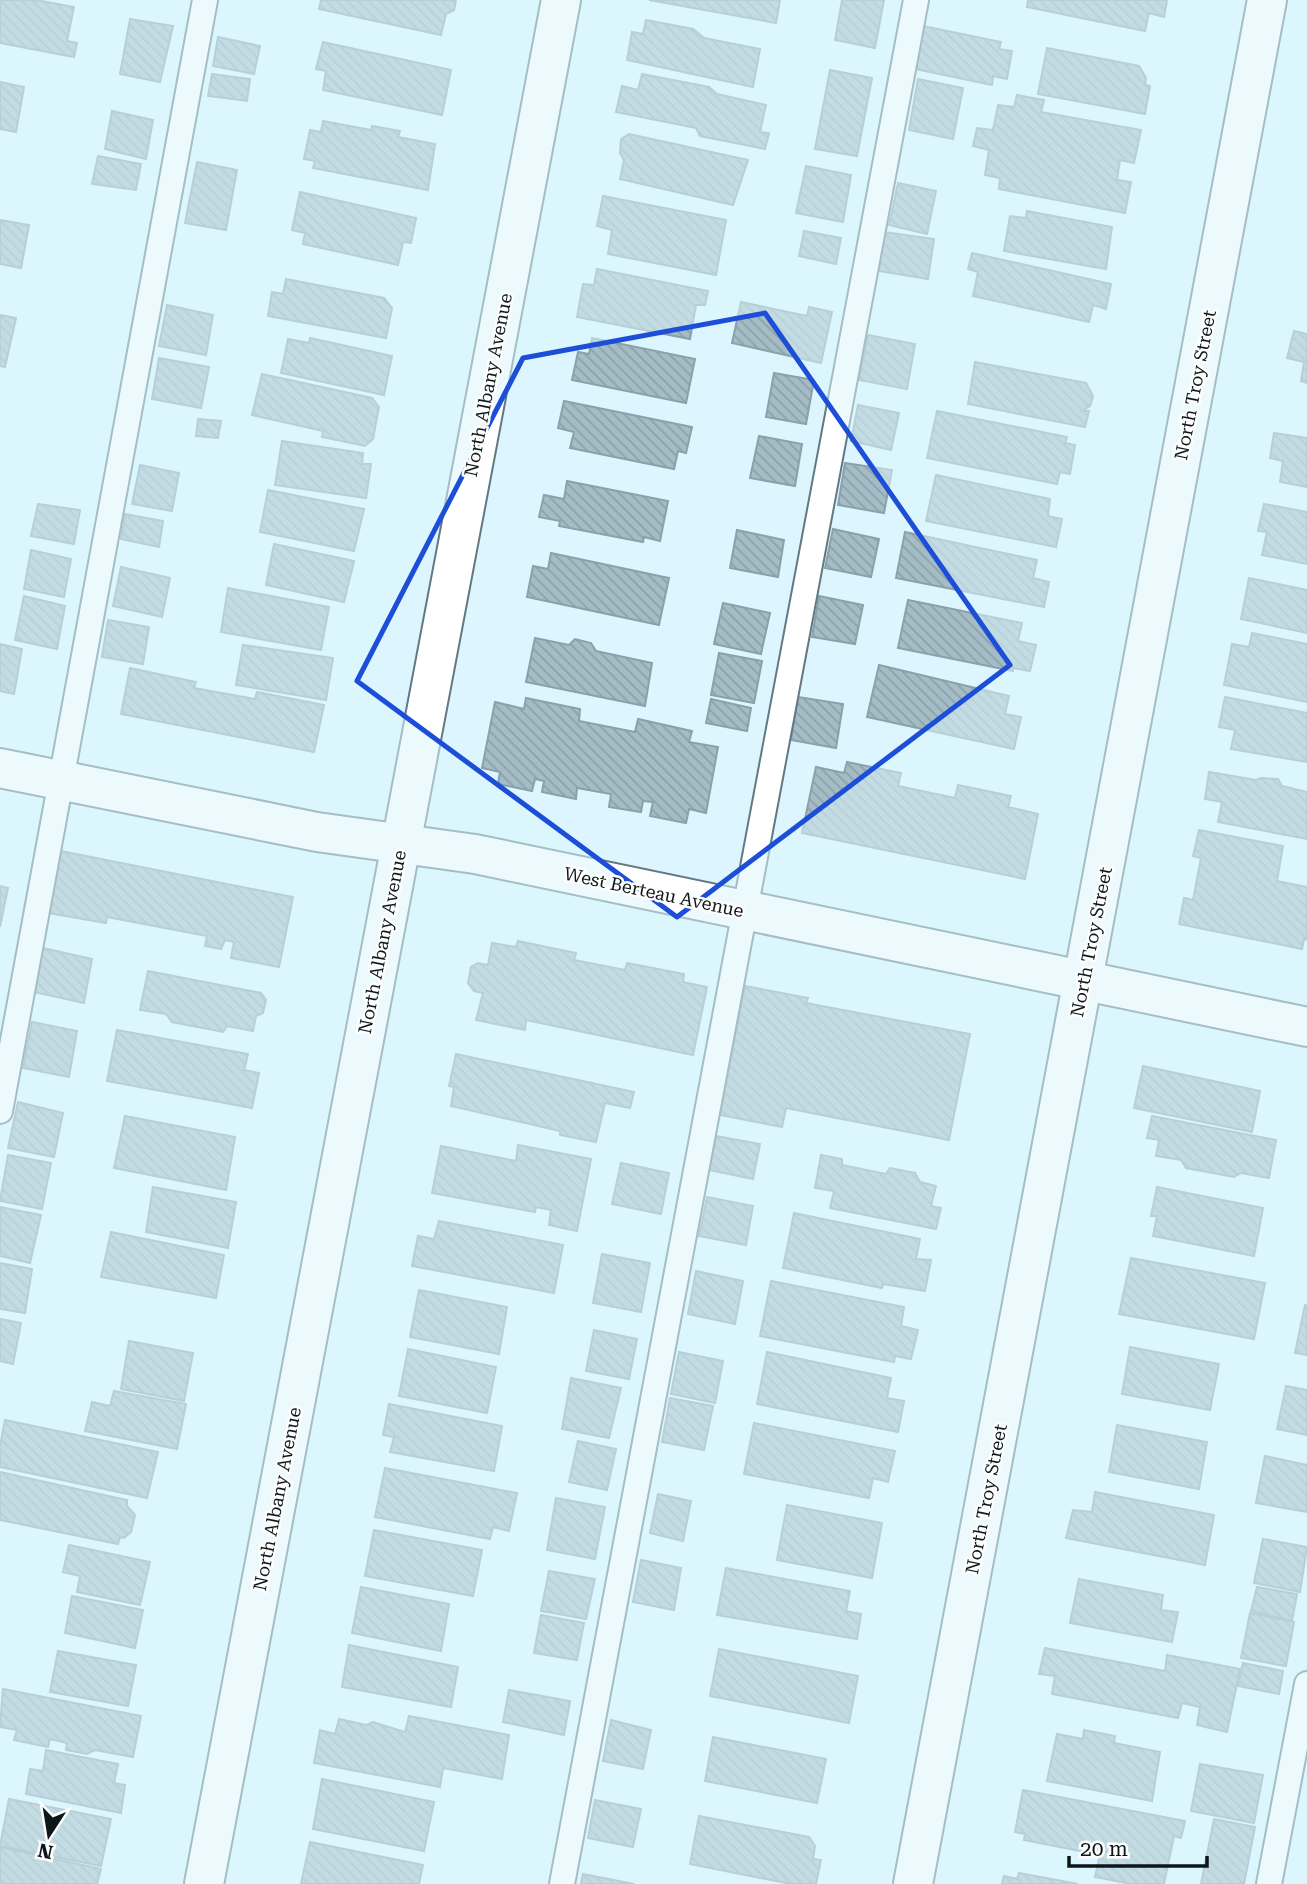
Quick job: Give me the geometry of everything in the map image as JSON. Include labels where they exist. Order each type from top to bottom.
[{"type":"street","name":"North Albany Avenue","points":[[204,1884],[561,0]]},
{"type":"street","name":"North Troy Street","points":[[913,1884],[1267,0]]},
{"type":"street","name":"West Berteau Avenue","points":[[0,768],[317,832],[475,854],[1307,1027]]},
{"type":"lane","points":[[0,1111],[205,0]]},
{"type":"lane","points":[[562,1884],[916,0]]},
{"type":"lane","points":[[1269,1884],[1307,1684]]},
{"type":"highlighted area","points":[[765,313],[1010,665],[677,917],[357,681],[523,358]]},
{"type":"building","points":[[0,0],[36,0],[74,7],[67,41],[77,43],[74,57],[0,43]]},
{"type":"building","points":[[321,0],[456,0],[454,10],[446,14],[441,35],[319,9]]},
{"type":"building","points":[[649,0],[780,0],[776,23]]},
{"type":"building","points":[[842,0],[884,0],[875,48],[835,40]]},
{"type":"building","points":[[1028,0],[1167,0],[1164,17],[1149,13],[1145,31],[1027,7]]},
{"type":"building","points":[[130,19],[173,26],[160,82],[120,74]]},
{"type":"building","points":[[646,20],[693,29],[704,38],[760,49],[753,87],[627,60],[632,32],[643,34]]},
{"type":"building","points":[[923,26],[1001,42],[999,49],[1012,51],[1007,79],[993,76],[992,85],[915,69]]},
{"type":"building","points":[[218,37],[260,46],[254,74],[213,66]]},
{"type":"building","points":[[323,42],[451,70],[442,115],[323,90],[326,71],[316,69]]},
{"type":"building","points":[[1047,48],[1139,66],[1146,78],[1145,85],[1150,86],[1145,114],[1038,94]]},
{"type":"building","points":[[830,70],[872,78],[857,156],[815,149]]},
{"type":"building","points":[[212,74],[250,79],[247,101],[208,96]]},
{"type":"building","points":[[642,74],[709,87],[717,94],[766,105],[760,132],[769,133],[765,149],[700,136],[696,128],[616,112],[622,86],[638,90]]},
{"type":"building","points":[[918,79],[963,88],[953,139],[909,130]]},
{"type":"building","points":[[0,82],[24,87],[16,132],[0,129]]},
{"type":"building","points":[[1017,95],[1044,100],[1041,112],[1141,130],[1134,163],[1120,160],[1117,180],[1131,182],[1125,213],[999,189],[1000,178],[985,175],[989,150],[973,146],[977,128],[993,130],[998,105],[1014,107]]},
{"type":"building","points":[[112,111],[153,120],[146,159],[105,149]]},
{"type":"building","points":[[323,121],[371,130],[372,126],[400,131],[398,137],[435,144],[428,190],[313,168],[315,161],[304,159],[310,130],[321,132]]},
{"type":"building","points":[[629,134],[748,160],[733,205],[620,179],[624,160],[620,153],[621,139]]},
{"type":"building","points":[[98,156],[141,164],[136,190],[92,184]]},
{"type":"building","points":[[197,162],[237,170],[226,230],[185,223]]},
{"type":"building","points":[[806,166],[851,175],[843,222],[796,213]]},
{"type":"building","points":[[898,183],[936,191],[927,234],[889,225]]},
{"type":"building","points":[[300,192],[416,218],[411,243],[403,242],[398,265],[303,244],[305,233],[292,230]]},
{"type":"building","points":[[603,196],[726,220],[716,275],[608,254],[612,230],[597,226]]},
{"type":"building","points":[[1027,211],[1112,227],[1106,269],[1004,251],[1010,216],[1026,218]]},
{"type":"building","points":[[0,220],[29,225],[21,268],[0,264]]},
{"type":"building","points":[[804,231],[841,238],[836,264],[799,256]]},
{"type":"building","points":[[884,232],[934,239],[928,279],[879,271]]},
{"type":"building","points":[[972,253],[1111,284],[1106,309],[1093,305],[1089,322],[973,296],[978,272],[968,269]]},
{"type":"building","points":[[597,269],[708,291],[705,305],[696,305],[690,339],[577,317],[583,284],[594,285]]},
{"type":"building","points":[[286,279],[384,298],[392,308],[386,338],[268,316],[272,292],[283,294]]},
{"type":"building","points":[[741,302],[807,316],[809,307],[832,312],[821,363],[732,343]]},
{"type":"building","points":[[167,305],[213,315],[206,355],[159,346]]},
{"type":"building","points":[[0,315],[16,318],[5,367],[0,366]]},
{"type":"building","points":[[1294,331],[1307,334],[1307,383],[1301,381],[1304,362],[1287,358]]},
{"type":"building","points":[[868,335],[915,344],[907,389],[859,380]]},
{"type":"building","points":[[310,338],[392,356],[384,395],[281,373],[288,339],[309,343]]},
{"type":"building","points":[[592,338],[695,359],[686,403],[572,380],[578,352],[589,354]]},
{"type":"building","points":[[159,358],[209,367],[201,408],[152,399]]},
{"type":"building","points":[[975,362],[1086,383],[1093,396],[1090,406],[1082,411],[1089,411],[1085,427],[968,404]]},
{"type":"building","points":[[774,373],[814,380],[806,424],[766,417]]},
{"type":"building","points":[[262,374],[372,398],[379,407],[373,439],[365,446],[322,437],[323,431],[252,415]]},
{"type":"building","points":[[564,401],[692,427],[686,453],[678,451],[674,469],[570,448],[574,432],[558,428]]},
{"type":"building","points":[[858,405],[899,413],[891,450],[851,441]]},
{"type":"building","points":[[937,411],[1067,437],[1065,443],[1075,445],[1070,474],[1060,472],[1057,484],[927,458]]},
{"type":"building","points":[[198,419],[221,421],[218,438],[196,436]]},
{"type":"building","points":[[1274,433],[1307,438],[1307,487],[1280,482],[1283,461],[1270,458]]},
{"type":"building","points":[[759,436],[802,444],[795,486],[750,478]]},
{"type":"building","points":[[282,441],[363,453],[362,464],[371,464],[366,498],[275,485]]},
{"type":"building","points":[[845,463],[892,470],[884,513],[838,505]]},
{"type":"building","points":[[140,465],[179,473],[172,511],[132,504]]},
{"type":"building","points":[[936,475],[1050,499],[1048,516],[1062,519],[1056,547],[926,521]]},
{"type":"building","points":[[567,481],[668,501],[660,541],[644,537],[643,542],[559,526],[560,521],[539,517],[544,495],[564,499]]},
{"type":"building","points":[[268,490],[364,509],[354,551],[260,532]]},
{"type":"building","points":[[38,504],[80,510],[74,544],[31,536]]},
{"type":"building","points":[[1264,504],[1307,512],[1307,564],[1262,555],[1267,532],[1258,531]]},
{"type":"building","points":[[125,514],[163,521],[159,547],[121,539]]},
{"type":"building","points":[[833,529],[879,539],[871,577],[825,568]]},
{"type":"building","points":[[737,530],[784,540],[778,577],[730,568]]},
{"type":"building","points":[[905,532],[1037,560],[1033,578],[1049,582],[1044,607],[896,578]]},
{"type":"building","points":[[274,544],[354,561],[344,602],[266,585]]},
{"type":"building","points":[[31,550],[71,559],[64,597],[24,589]]},
{"type":"building","points":[[551,553],[669,578],[659,625],[527,597],[533,566],[548,569]]},
{"type":"building","points":[[121,567],[170,578],[162,617],[113,606]]},
{"type":"building","points":[[1249,578],[1307,590],[1307,633],[1241,619]]},
{"type":"building","points":[[228,588],[329,607],[321,650],[221,632]]},
{"type":"building","points":[[24,596],[65,606],[57,649],[15,640]]},
{"type":"building","points":[[819,596],[863,605],[855,644],[812,637]]},
{"type":"building","points":[[908,600],[1022,623],[1018,641],[1036,645],[1030,671],[1013,668],[1013,671],[898,648]]},
{"type":"building","points":[[723,603],[770,613],[761,654],[714,644]]},
{"type":"building","points":[[108,620],[149,627],[143,664],[102,657]]},
{"type":"building","points":[[1252,633],[1307,644],[1307,702],[1224,685],[1232,644],[1249,647]]},
{"type":"building","points":[[535,638],[569,645],[575,639],[591,643],[596,651],[652,663],[645,706],[526,682]]},
{"type":"building","points":[[0,644],[22,649],[14,694],[0,691]]},
{"type":"building","points":[[243,645],[333,658],[326,700],[236,685]]},
{"type":"building","points":[[719,653],[762,661],[754,703],[711,695]]},
{"type":"building","points":[[879,665],[1009,696],[1005,714],[1021,717],[1014,749],[867,717]]},
{"type":"building","points":[[130,668],[196,682],[194,688],[255,699],[257,692],[324,705],[314,752],[121,714]]},
{"type":"building","points":[[798,697],[843,704],[836,748],[791,740]]},
{"type":"building","points":[[1225,697],[1307,713],[1307,762],[1231,749],[1235,730],[1219,727]]},
{"type":"building","points":[[526,698],[580,709],[579,721],[635,732],[638,719],[692,731],[689,742],[718,747],[706,813],[689,809],[686,823],[650,816],[653,802],[643,801],[641,812],[609,807],[611,794],[577,788],[576,799],[542,792],[544,781],[535,779],[532,791],[498,784],[500,772],[482,768],[495,702],[524,709]]},
{"type":"building","points":[[711,699],[751,708],[747,731],[706,723]]},
{"type":"building","points":[[847,762],[901,773],[898,786],[955,798],[958,785],[1011,796],[1008,807],[1038,814],[1025,879],[802,833],[816,767],[844,773]]},
{"type":"building","points":[[1209,772],[1256,780],[1278,779],[1282,786],[1307,792],[1307,839],[1218,822],[1222,802],[1205,799]]},
{"type":"building","points":[[1199,830],[1283,846],[1277,881],[1307,887],[1307,940],[1304,939],[1302,949],[1179,924],[1184,898],[1193,900],[1201,858],[1193,856]]},
{"type":"building","points":[[61,851],[293,897],[279,967],[231,958],[234,942],[225,940],[221,949],[205,946],[207,936],[107,917],[106,923],[48,913]]},
{"type":"building","points":[[0,886],[8,888],[0,927]]},
{"type":"building","points":[[518,941],[576,953],[574,960],[625,970],[627,963],[684,974],[683,982],[707,987],[693,1055],[526,1020],[525,1030],[476,1020],[483,993],[474,991],[468,983],[471,967],[478,963],[488,965],[492,943],[516,947]]},
{"type":"building","points":[[43,948],[92,959],[84,1003],[34,992]]},
{"type":"building","points":[[148,971],[261,993],[266,1000],[263,1013],[256,1016],[253,1031],[227,1026],[223,1032],[172,1022],[166,1014],[140,1010]]},
{"type":"building","points":[[745,986],[808,998],[806,1003],[970,1034],[949,1140],[786,1108],[782,1127],[720,1115]]},
{"type":"building","points":[[32,1022],[77,1031],[69,1077],[23,1068]]},
{"type":"building","points":[[117,1030],[248,1054],[244,1070],[259,1073],[252,1108],[107,1081]]},
{"type":"building","points":[[456,1054],[634,1092],[630,1108],[605,1103],[596,1142],[451,1106],[454,1087],[449,1086]]},
{"type":"building","points":[[1143,1066],[1260,1091],[1252,1132],[1134,1108]]},
{"type":"building","points":[[18,1102],[63,1113],[54,1157],[8,1148]]},
{"type":"building","points":[[125,1116],[235,1137],[226,1190],[114,1168]]},
{"type":"building","points":[[1152,1116],[1276,1140],[1269,1178],[1241,1173],[1234,1177],[1186,1168],[1181,1160],[1156,1156],[1159,1140],[1147,1138]]},
{"type":"building","points":[[716,1136],[760,1144],[753,1179],[709,1170]]},
{"type":"building","points":[[518,1145],[591,1159],[577,1231],[549,1225],[551,1210],[536,1207],[535,1212],[432,1193],[441,1146],[516,1161]]},
{"type":"building","points":[[8,1155],[51,1163],[42,1209],[0,1201]]},
{"type":"building","points":[[821,1155],[842,1159],[842,1165],[886,1174],[890,1168],[915,1173],[920,1182],[936,1186],[931,1206],[941,1208],[936,1229],[830,1208],[834,1191],[815,1188]]},
{"type":"building","points":[[621,1163],[669,1173],[661,1214],[612,1204]]},
{"type":"building","points":[[153,1187],[236,1202],[228,1248],[146,1232]]},
{"type":"building","points":[[1157,1187],[1263,1208],[1254,1256],[1153,1236],[1157,1216],[1151,1216]]},
{"type":"building","points":[[707,1197],[753,1206],[746,1245],[699,1236]]},
{"type":"building","points":[[0,1207],[41,1215],[30,1263],[0,1256]]},
{"type":"building","points":[[794,1213],[920,1239],[916,1259],[931,1260],[925,1291],[883,1284],[882,1288],[783,1268]]},
{"type":"building","points":[[439,1221],[563,1245],[554,1293],[412,1266],[418,1236],[434,1239]]},
{"type":"building","points":[[111,1232],[224,1255],[216,1298],[101,1277]]},
{"type":"building","points":[[602,1254],[650,1263],[641,1312],[593,1303]]},
{"type":"building","points":[[1131,1258],[1265,1283],[1254,1339],[1119,1314]]},
{"type":"building","points":[[0,1263],[32,1269],[25,1313],[0,1309]]},
{"type":"building","points":[[696,1271],[743,1281],[735,1324],[688,1314]]},
{"type":"building","points":[[771,1281],[904,1307],[901,1326],[918,1330],[911,1359],[895,1356],[894,1362],[760,1336]]},
{"type":"building","points":[[419,1290],[507,1307],[499,1354],[410,1337]]},
{"type":"building","points":[[1305,1305],[1307,1306],[1307,1355],[1295,1353]]},
{"type":"building","points":[[0,1319],[21,1323],[13,1364],[0,1361]]},
{"type":"building","points":[[594,1330],[637,1339],[629,1379],[586,1371]]},
{"type":"building","points":[[129,1341],[193,1353],[184,1401],[121,1389]]},
{"type":"building","points":[[1130,1347],[1219,1364],[1210,1410],[1122,1394]]},
{"type":"building","points":[[408,1349],[496,1367],[487,1413],[399,1396]]},
{"type":"building","points":[[679,1352],[723,1361],[715,1403],[671,1394]]},
{"type":"building","points":[[767,1352],[891,1378],[887,1398],[904,1401],[898,1432],[757,1404]]},
{"type":"building","points":[[571,1378],[621,1388],[609,1438],[562,1429]]},
{"type":"building","points":[[1286,1386],[1307,1390],[1307,1435],[1277,1429]]},
{"type":"building","points":[[114,1391],[186,1404],[177,1449],[85,1431],[92,1402],[110,1406]]},
{"type":"building","points":[[670,1398],[713,1406],[704,1450],[662,1442]]},
{"type":"building","points":[[389,1404],[502,1426],[494,1471],[390,1452],[394,1437],[383,1435]]},
{"type":"building","points":[[5,1420],[158,1452],[147,1498],[0,1467],[0,1446]]},
{"type":"building","points":[[754,1423],[895,1451],[888,1482],[873,1478],[869,1498],[744,1474]]},
{"type":"building","points":[[1117,1425],[1207,1442],[1199,1489],[1109,1472]]},
{"type":"building","points":[[578,1441],[616,1449],[607,1490],[569,1482]]},
{"type":"building","points":[[1265,1456],[1307,1465],[1307,1512],[1256,1503]]},
{"type":"building","points":[[385,1468],[517,1493],[509,1531],[493,1527],[490,1539],[375,1517]]},
{"type":"building","points":[[0,1472],[127,1500],[127,1506],[135,1515],[131,1532],[124,1538],[120,1537],[118,1544],[0,1520]]},
{"type":"building","points":[[1095,1492],[1214,1515],[1205,1565],[1066,1538],[1073,1510],[1092,1512]]},
{"type":"building","points":[[658,1494],[691,1501],[683,1541],[650,1533]]},
{"type":"building","points":[[556,1498],[605,1507],[595,1559],[547,1550]]},
{"type":"building","points":[[787,1505],[882,1523],[872,1578],[777,1560]]},
{"type":"building","points":[[374,1530],[482,1550],[473,1596],[365,1576]]},
{"type":"building","points":[[1263,1539],[1307,1547],[1300,1592],[1254,1583]]},
{"type":"building","points":[[69,1545],[150,1562],[140,1605],[77,1592],[80,1576],[63,1572]]},
{"type":"building","points":[[641,1560],[681,1568],[674,1610],[633,1602]]},
{"type":"building","points":[[726,1568],[850,1591],[846,1611],[861,1614],[857,1639],[717,1615]]},
{"type":"building","points":[[549,1571],[595,1579],[586,1619],[541,1611]]},
{"type":"building","points":[[1079,1579],[1163,1595],[1161,1610],[1178,1612],[1172,1642],[1070,1623]]},
{"type":"building","points":[[361,1587],[449,1604],[441,1651],[352,1633]]},
{"type":"building","points":[[1257,1587],[1297,1594],[1292,1621],[1251,1611]]},
{"type":"building","points":[[72,1596],[143,1610],[135,1648],[65,1633]]},
{"type":"building","points":[[1250,1613],[1294,1622],[1286,1666],[1241,1658]]},
{"type":"building","points":[[541,1615],[584,1623],[577,1660],[534,1653]]},
{"type":"building","points":[[349,1645],[458,1667],[451,1707],[342,1687]]},
{"type":"building","points":[[1045,1648],[1165,1671],[1167,1655],[1240,1669],[1227,1732],[1197,1725],[1200,1707],[1182,1703],[1178,1718],[1052,1694],[1055,1676],[1039,1674]]},
{"type":"building","points":[[719,1649],[858,1676],[849,1723],[710,1696]]},
{"type":"building","points":[[58,1651],[136,1665],[128,1706],[50,1692]]},
{"type":"building","points":[[1243,1663],[1283,1671],[1279,1694],[1238,1686]]},
{"type":"building","points":[[3,1689],[141,1716],[133,1757],[95,1750],[87,1754],[66,1750],[67,1743],[50,1739],[48,1747],[14,1740],[17,1730],[0,1727]]},
{"type":"building","points":[[509,1690],[570,1701],[564,1735],[503,1722]]},
{"type":"building","points":[[409,1716],[509,1735],[502,1779],[443,1768],[440,1787],[314,1763],[320,1730],[335,1734],[339,1719],[366,1725],[373,1722],[405,1732]]},
{"type":"building","points":[[611,1720],[651,1730],[643,1769],[603,1761]]},
{"type":"building","points":[[1084,1730],[1115,1736],[1114,1743],[1160,1752],[1152,1801],[1047,1781],[1057,1734],[1083,1739]]},
{"type":"building","points":[[713,1737],[826,1759],[817,1803],[705,1781]]},
{"type":"building","points":[[46,1750],[118,1764],[114,1783],[125,1785],[121,1813],[26,1794],[30,1769],[43,1771]]},
{"type":"building","points":[[1200,1764],[1263,1775],[1254,1823],[1191,1811]]},
{"type":"building","points":[[322,1779],[434,1802],[424,1851],[313,1829]]},
{"type":"building","points":[[1023,1790],[1185,1821],[1181,1838],[1174,1836],[1164,1884],[1131,1884],[1095,1877],[1100,1855],[1024,1840],[1025,1834],[1015,1832]]},
{"type":"building","points":[[9,1799],[111,1819],[101,1866],[0,1846]]},
{"type":"building","points":[[595,1800],[641,1809],[633,1847],[588,1838]]},
{"type":"building","points":[[699,1816],[809,1837],[815,1846],[813,1859],[821,1860],[816,1884],[791,1884],[690,1864]]},
{"type":"building","points":[[1214,1819],[1255,1827],[1244,1884],[1201,1884]]},
{"type":"building","points":[[310,1842],[423,1865],[419,1884],[301,1884]]},
{"type":"building","points":[[0,1847],[101,1869],[97,1884],[0,1884]]},
{"type":"building","points":[[1019,1873],[1078,1884],[1002,1884],[1004,1876],[1017,1879]]},
{"type":"building","points":[[583,1874],[634,1884],[581,1884]]}]
